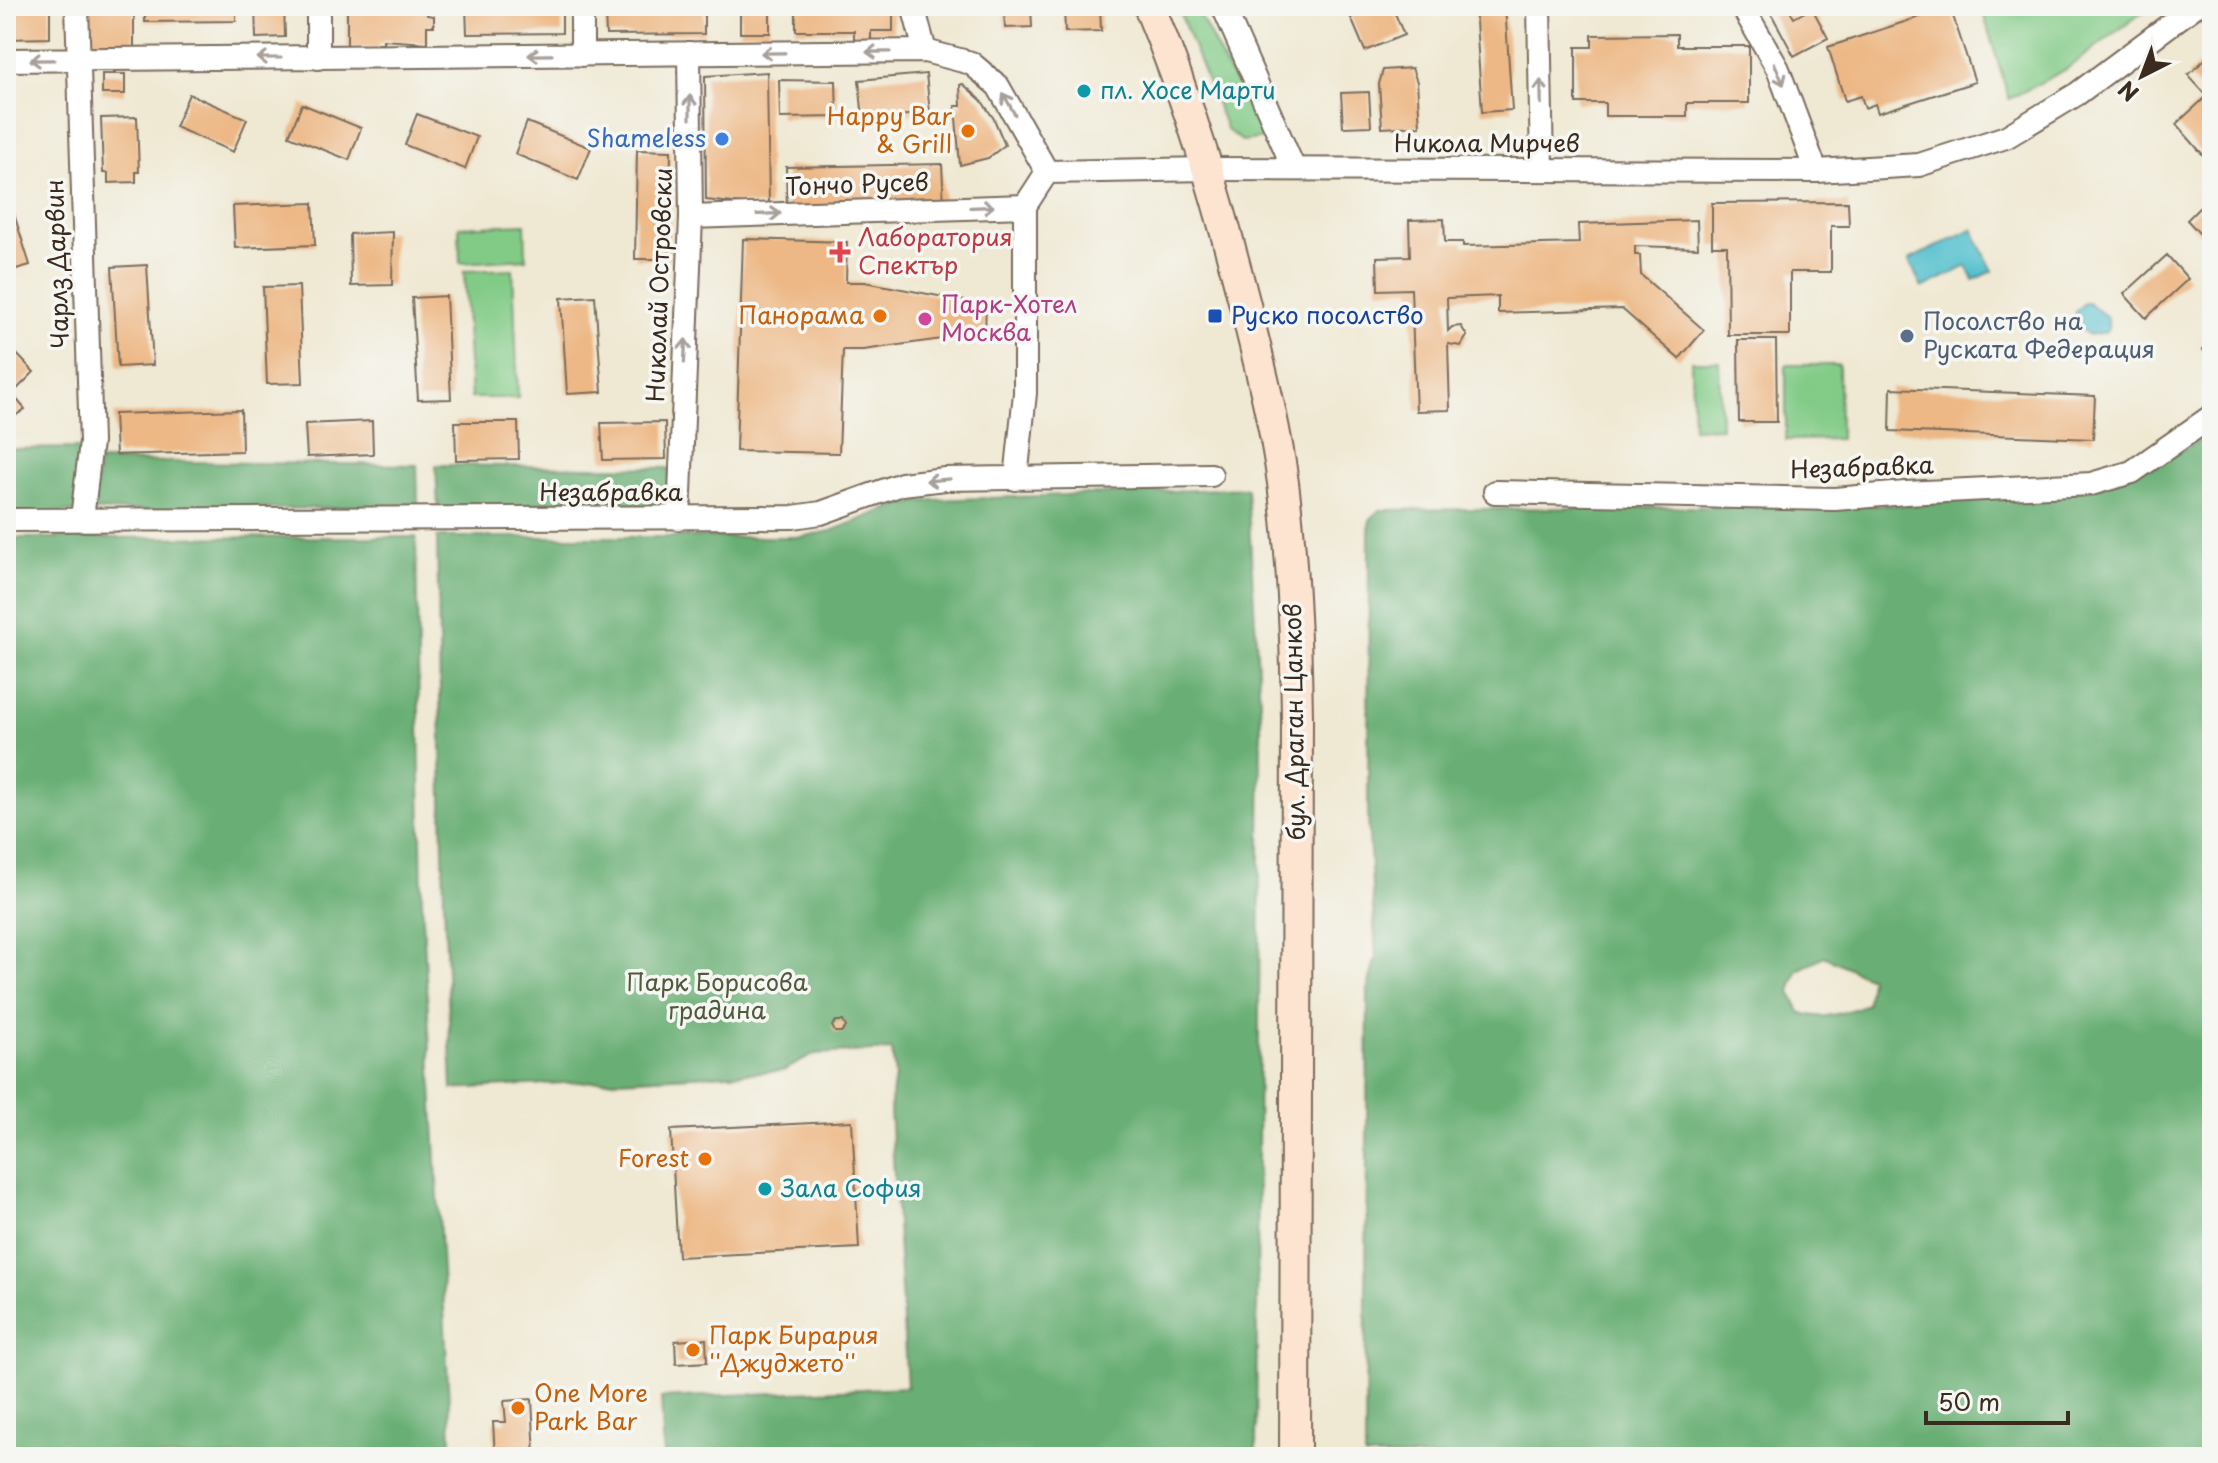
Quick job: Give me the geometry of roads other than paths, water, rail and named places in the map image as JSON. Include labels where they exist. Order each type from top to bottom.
[{"type":"main road","name":"бул. Драган Цанков","points":[[1149,6],[1209,169],[1256,350],[1282,479],[1296,623],[1295,1457]]},
{"type":"street","name":"Чарлз Дарвин","points":[[77,6],[91,442],[82,519]]},
{"type":"street","points":[[318,6],[318,58]]},
{"type":"street","points":[[582,6],[582,55]]},
{"type":"street","points":[[913,6],[925,51]]},
{"type":"street","points":[[1223,6],[1294,169]]},
{"type":"street","points":[[1539,6],[1542,170]]},
{"type":"street","points":[[1742,6],[1778,69],[1816,171]]},
{"type":"street","name":"Никола Мирчев","points":[[1047,172],[1209,169],[1816,171],[1919,165],[2006,137],[2077,94],[2195,6]]},
{"type":"street","points":[[6,60],[925,51],[971,63],[998,86],[1047,172],[1025,206],[1025,393],[1016,479]]},
{"type":"street","name":"Николай Островски","points":[[679,519],[691,217],[689,53]]},
{"type":"street","name":"Тончо Русев","points":[[691,217],[1025,206]]},
{"type":"street","name":"Незабравка","points":[[1495,492],[1835,499],[2091,484],[2132,472],[2212,416]]},
{"type":"street","name":"Незабравка","points":[[6,520],[793,517],[821,513],[902,484],[945,479],[1211,475]]},
{"type":"water","points":[[1972,229],[1993,271],[1974,280],[1967,266],[1922,288],[1909,260]]},
{"type":"water","points":[[2084,303],[2106,316],[2109,328],[2106,332],[2089,335],[2077,327],[2075,312]]},
{"type":"place","name":"пл. Хосе Марти","points":[[1084,91]]},
{"type":"place","name":"Happy Bar & Grill","points":[[968,131]]},
{"type":"place","name":"Shameless","points":[[722,139]]},
{"type":"place","name":"Лаборатория Спектър","points":[[840,252]]},
{"type":"place","name":"Панорама","points":[[880,316]]},
{"type":"place","name":"Руско посолство","points":[[1215,316]]},
{"type":"place","name":"Парк-Хотел Москва","points":[[925,319]]},
{"type":"place","name":"Посолство на Руската Федерация","points":[[1907,336]]},
{"type":"place","name":"Forest","points":[[705,1159]]},
{"type":"place","name":"Зала София","points":[[765,1189]]},
{"type":"place","name":"Парк Бирария ''Джуджето''","points":[[693,1350]]},
{"type":"place","name":"One More Park Bar","points":[[518,1408]]},
{"type":"park label","name":"Парк Борисова градина","points":[[717,997]]}]
